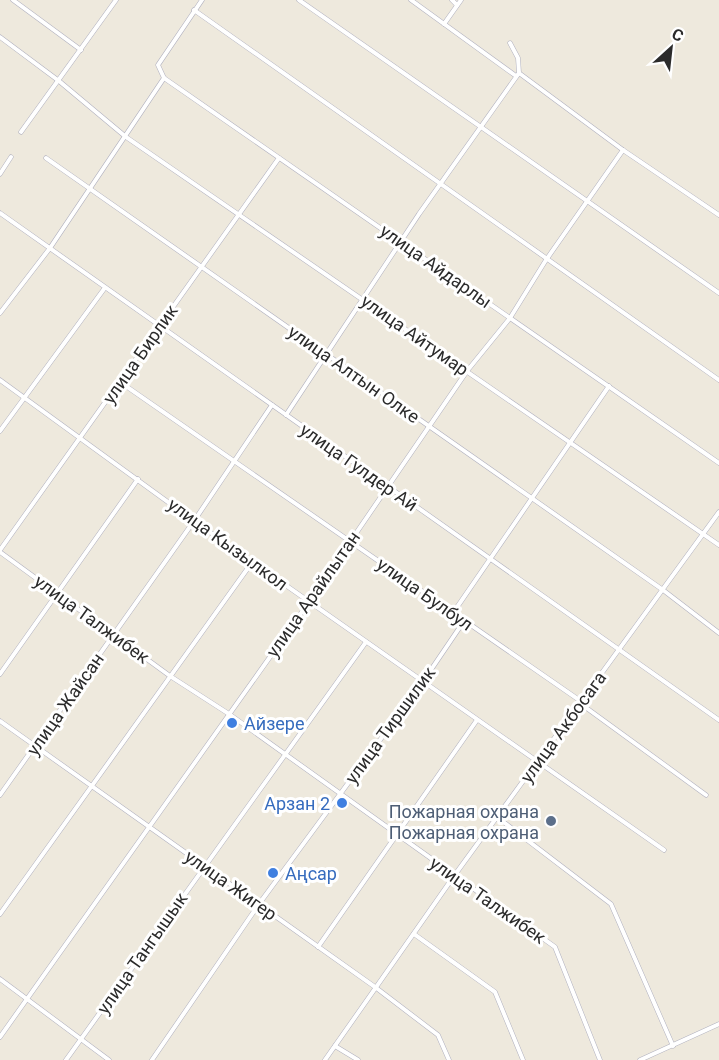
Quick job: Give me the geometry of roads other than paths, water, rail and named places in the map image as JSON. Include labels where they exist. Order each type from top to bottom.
[{"type":"street","points":[[13,0],[81,50]]},
{"type":"street","points":[[21,132],[116,0]]},
{"type":"street","points":[[202,0],[194,10],[719,380]]},
{"type":"street","points":[[299,0],[719,293]]},
{"type":"street","points":[[411,0],[719,215]]},
{"type":"street","points":[[452,0],[457,5]]},
{"type":"street","points":[[444,24],[461,0]]},
{"type":"street","name":"улица Айдарлы","points":[[194,10],[158,65],[165,78],[719,463]]},
{"type":"street","name":"улица Айтумар","points":[[0,37],[59,81],[126,137],[719,545]]},
{"type":"street","points":[[286,415],[440,184],[518,74],[518,58],[510,43]]},
{"type":"street","points":[[0,313],[50,248],[165,78]]},
{"type":"street","name":"улица Арайлытан","points":[[0,1036],[309,602],[467,371],[510,318],[546,260],[589,202],[623,150]]},
{"type":"street","points":[[0,174],[11,157]]},
{"type":"street","name":"улица Алтын Олке","points":[[45,158],[663,590],[719,633]]},
{"type":"street","name":"улица Бирлик","points":[[0,551],[279,158]]},
{"type":"street","name":"улица Гулдер Ай","points":[[0,213],[104,289],[160,326],[719,720]]},
{"type":"street","points":[[0,431],[104,289]]},
{"type":"street","name":"улица Кызылкол","points":[[0,380],[422,683],[664,850]]},
{"type":"street","name":"улица Булбул","points":[[120,382],[235,459],[582,703],[706,795]]},
{"type":"street","points":[[453,613],[609,387]]},
{"type":"street","name":"улица Жайсан","points":[[0,795],[194,521],[272,405]]},
{"type":"street","points":[[0,674],[138,479]]},
{"type":"street","name":"улица Акбосага","points":[[325,1060],[454,876],[719,512]]},
{"type":"street","name":"улица Талжибек","points":[[0,551],[170,676],[229,714],[555,947],[600,1060]]},
{"type":"street","points":[[0,914],[253,561]]},
{"type":"street","name":"улица Тиршилик","points":[[152,1060],[259,904],[422,683],[462,624],[453,613]]},
{"type":"street","name":"улица Тангышык","points":[[66,1060],[366,642]]},
{"type":"street","points":[[318,947],[477,720]]},
{"type":"street","name":"улица Жигер","points":[[0,721],[375,987],[438,1035],[449,1060]]},
{"type":"street","points":[[497,817],[611,904],[673,1046]]},
{"type":"street","points":[[414,934],[495,992],[523,1060]]},
{"type":"street","points":[[0,979],[109,1060]]},
{"type":"street","points":[[640,1060],[719,1024]]},
{"type":"street","points":[[335,1046],[358,1060]]},
{"type":"place","name":"Айзере","points":[[232,723]]},
{"type":"place","name":"Арзан 2","points":[[342,803]]},
{"type":"place","name":"Пожарная охрана Пожарная охрана","points":[[551,821]]},
{"type":"place","name":"Аңсар","points":[[273,873]]}]
